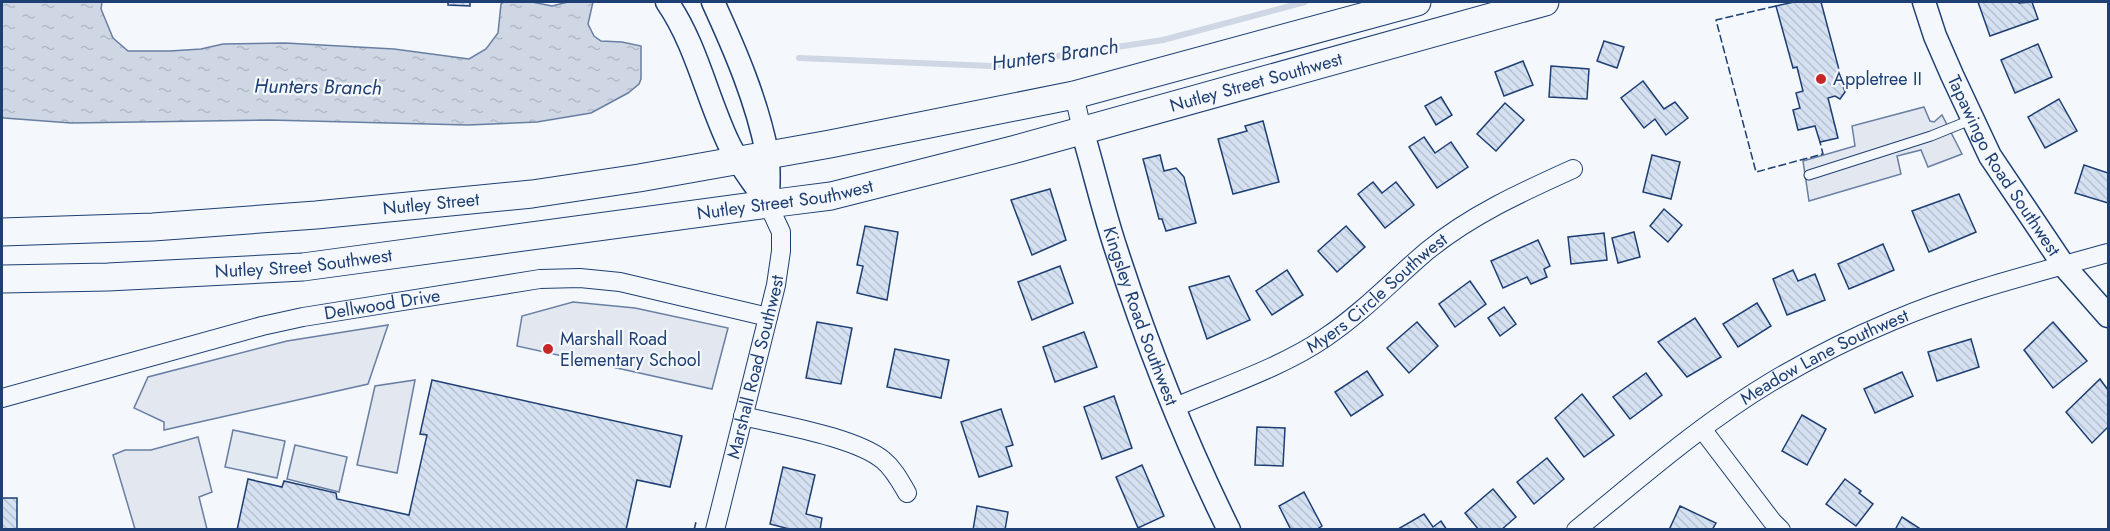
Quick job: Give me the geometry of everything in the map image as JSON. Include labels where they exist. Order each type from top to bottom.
[{"type":"main road","name":"Nutley Street Southwest","points":[[767,155],[1074,95],[1417,2]]},
{"type":"main road","name":"Nutley Street Southwest","points":[[2,279],[108,277],[303,267],[831,196],[1005,152],[1545,2]]},
{"type":"main road","name":"Nutley Street","points":[[2,232],[153,227],[316,215],[532,194],[767,155]]},
{"type":"main road","name":"Nutley Street","points":[[2,214],[92,229]]},
{"type":"street","points":[[667,2],[684,29],[721,126],[738,160],[768,204]]},
{"type":"street","points":[[713,2],[731,42],[754,105],[767,155],[768,204]]},
{"type":"street","name":"Tapawingo Road Southwest","points":[[1924,2],[1943,56],[1990,156],[2064,266],[2109,316]]},
{"type":"street","name":"Kingsley Road Southwest","points":[[1074,95],[1115,247],[1149,345],[1173,408],[1229,530]]},
{"type":"street","name":"Myers Circle Southwest","points":[[1173,408],[1289,359],[1324,338],[1361,311],[1428,251],[1470,221],[1511,197],[1574,169]]},
{"type":"street","name":"Marshall Road Southwest","points":[[715,530],[776,285],[781,232],[768,204]]},
{"type":"street","name":"Meadow Lane Southwest","points":[[1576,530],[1702,429],[1771,382],[1830,350],[1893,320],[1963,295],[2109,253]]},
{"type":"street","name":"Dellwood Drive","points":[[2,398],[262,326],[303,317],[540,279],[580,278],[620,282],[768,317]]},
{"type":"street","points":[[743,416],[849,442],[867,449],[883,460],[897,475],[907,493]]},
{"type":"street","points":[[1702,429],[1781,530]]},
{"type":"lane","points":[[1809,175],[1931,136],[1973,119]]},
{"type":"shaded area","points":[[1924,107],[1930,121],[1934,122],[1942,115],[1962,154],[1928,167],[1921,150],[1897,156],[1901,174],[1809,201],[1803,161],[1855,146],[1852,126]]},
{"type":"shaded area","points":[[573,302],[635,308],[728,328],[712,389],[517,346],[522,316]]},
{"type":"shaded area","points":[[388,325],[368,384],[164,430],[164,422],[134,408],[148,377],[287,341]]},
{"type":"shaded area","points":[[415,380],[397,473],[357,465],[375,386]]},
{"type":"shaded area","points":[[233,430],[285,441],[277,478],[225,467]]},
{"type":"shaded area","points":[[198,437],[212,492],[199,497],[207,529],[135,529],[113,455],[125,450],[151,450]]},
{"type":"shaded area","points":[[295,445],[347,457],[339,492],[287,479]]},
{"type":"water","points":[[2,2],[102,2],[101,9],[113,38],[128,51],[201,49],[223,44],[285,43],[394,49],[469,59],[486,49],[498,33],[501,4],[504,2],[532,2],[552,6],[568,2],[593,2],[588,24],[594,36],[601,41],[641,46],[641,79],[639,84],[628,93],[591,113],[537,122],[468,125],[269,120],[71,123],[4,118],[2,117]]},
{"type":"building","points":[[448,2],[470,2],[470,6],[448,5]]},
{"type":"building","name":"Appletree II","points":[[1794,2],[1821,2],[1845,92],[1840,99],[1835,96],[1828,98],[1838,138],[1820,142],[1815,126],[1798,130],[1793,110],[1800,108],[1796,93],[1803,91],[1797,67],[1793,68],[1776,6]]},
{"type":"building","points":[[1978,2],[2032,2],[2038,19],[1990,36]]},
{"type":"building","points":[[1604,41],[1624,47],[1617,68],[1597,61]]},
{"type":"building","points":[[2038,44],[2052,77],[2015,93],[2001,60]]},
{"type":"building","points":[[1523,61],[1533,85],[1504,96],[1495,72]]},
{"type":"building","points":[[1551,66],[1589,69],[1587,99],[1549,97]]},
{"type":"building","points":[[1643,81],[1664,109],[1675,102],[1688,118],[1666,135],[1655,119],[1644,128],[1621,98]]},
{"type":"building","points":[[1441,97],[1452,115],[1436,125],[1425,106]]},
{"type":"building","points":[[2059,99],[2077,131],[2045,148],[2028,117]]},
{"type":"building","points":[[1505,103],[1524,120],[1496,151],[1477,134]]},
{"type":"building","points":[[1263,121],[1279,182],[1233,194],[1218,139],[1247,131],[1245,126]]},
{"type":"building","points":[[1424,137],[1435,153],[1451,142],[1468,167],[1437,188],[1409,147]]},
{"type":"building","points":[[1160,155],[1164,171],[1176,168],[1184,177],[1196,223],[1166,231],[1162,219],[1159,219],[1143,159]]},
{"type":"building","points":[[1652,155],[1680,162],[1671,199],[1643,192]]},
{"type":"building","points":[[2084,165],[2108,173],[2108,203],[2075,193]]},
{"type":"building","points":[[1373,182],[1382,193],[1396,182],[1414,205],[1385,228],[1358,194]]},
{"type":"building","points":[[1050,189],[1066,240],[1032,255],[1011,200]]},
{"type":"building","points":[[1959,194],[1976,232],[1929,252],[1912,211]]},
{"type":"building","points":[[1664,209],[1682,225],[1668,242],[1650,226]]},
{"type":"building","points":[[865,226],[898,232],[887,300],[857,293],[863,266],[857,265]]},
{"type":"building","points":[[1346,226],[1365,247],[1337,272],[1318,251]]},
{"type":"building","points":[[1634,232],[1640,257],[1618,263],[1612,238]]},
{"type":"building","points":[[1604,233],[1607,260],[1571,264],[1568,237]]},
{"type":"building","points":[[1538,240],[1550,266],[1544,269],[1547,277],[1531,284],[1527,277],[1503,288],[1491,261]]},
{"type":"building","points":[[1883,244],[1894,270],[1849,289],[1838,264]]},
{"type":"building","points":[[1060,266],[1073,303],[1032,320],[1018,282]]},
{"type":"building","points":[[1287,270],[1303,295],[1272,315],[1256,291]]},
{"type":"building","points":[[1793,270],[1798,281],[1815,274],[1825,300],[1787,315],[1773,279]]},
{"type":"building","points":[[1229,276],[1250,320],[1207,339],[1189,287]]},
{"type":"building","points":[[1470,281],[1486,304],[1455,327],[1439,304]]},
{"type":"building","points":[[1757,303],[1771,326],[1738,347],[1723,324]]},
{"type":"building","points":[[1504,307],[1516,324],[1500,336],[1488,318]]},
{"type":"building","points":[[1695,318],[1721,357],[1687,377],[1658,342]]},
{"type":"building","points":[[817,322],[852,328],[841,384],[806,378]]},
{"type":"building","points":[[1417,322],[1438,346],[1409,373],[1387,348]]},
{"type":"building","points":[[2053,322],[2087,361],[2053,388],[2024,350]]},
{"type":"building","points":[[1084,332],[1097,367],[1055,382],[1043,347]]},
{"type":"building","points":[[1971,339],[1979,367],[1937,381],[1928,352]]},
{"type":"building","points":[[895,349],[949,360],[941,398],[887,387]]},
{"type":"building","points":[[1367,371],[1383,395],[1351,416],[1335,392]]},
{"type":"building","points":[[1902,372],[1913,396],[1875,413],[1864,389]]},
{"type":"building","points":[[1646,373],[1662,395],[1630,419],[1613,397]]},
{"type":"building","points":[[2100,379],[2108,390],[2108,427],[2092,443],[2066,412]]},
{"type":"building","points":[[432,380],[682,436],[670,487],[637,480],[626,530],[237,530],[248,479],[282,487],[284,481],[336,493],[337,499],[409,515],[427,435],[420,434]]},
{"type":"building","points":[[1582,394],[1614,435],[1584,457],[1555,418]]},
{"type":"building","points":[[1114,396],[1132,448],[1102,459],[1084,407]]},
{"type":"building","points":[[1001,409],[1013,445],[1006,447],[1012,466],[979,477],[961,422]]},
{"type":"building","points":[[1802,415],[1826,429],[1807,465],[1782,451]]},
{"type":"building","points":[[1257,427],[1285,428],[1283,466],[1255,465]]},
{"type":"building","points":[[1547,458],[1564,479],[1534,504],[1517,482]]},
{"type":"building","points":[[1142,465],[1164,516],[1138,528],[1116,477]]},
{"type":"building","points":[[783,467],[815,475],[806,514],[822,518],[820,530],[793,530],[770,524]]},
{"type":"building","points":[[1845,479],[1873,504],[1856,526],[1826,504]]},
{"type":"building","points":[[1493,489],[1516,517],[1501,530],[1479,530],[1465,513]]},
{"type":"building","points":[[1304,492],[1322,526],[1316,530],[1291,530],[1279,506]]},
{"type":"building","points":[[2,498],[17,498],[17,530],[2,530]]},
{"type":"building","points":[[977,506],[1008,512],[1005,530],[973,530]]},
{"type":"building","points":[[1680,506],[1716,523],[1712,530],[1669,530]]},
{"type":"building","points":[[1424,514],[1433,527],[1441,521],[1447,530],[1398,529]]},
{"type":"building","points":[[1902,517],[1922,530],[1895,530]]},
{"type":"waterway","name":"Hunters Branch","points":[[799,58],[991,66],[1163,40],[1305,2]]},
{"type":"fence","points":[[1776,6],[1716,20],[1756,172],[1823,154],[1820,142]]},
{"type":"fence","points":[[694,530],[696,522]]},
{"type":"place","name":"Appletree II","points":[[1821,79]]},
{"type":"place","name":"Marshall Road Elementary School","points":[[548,349]]}]
